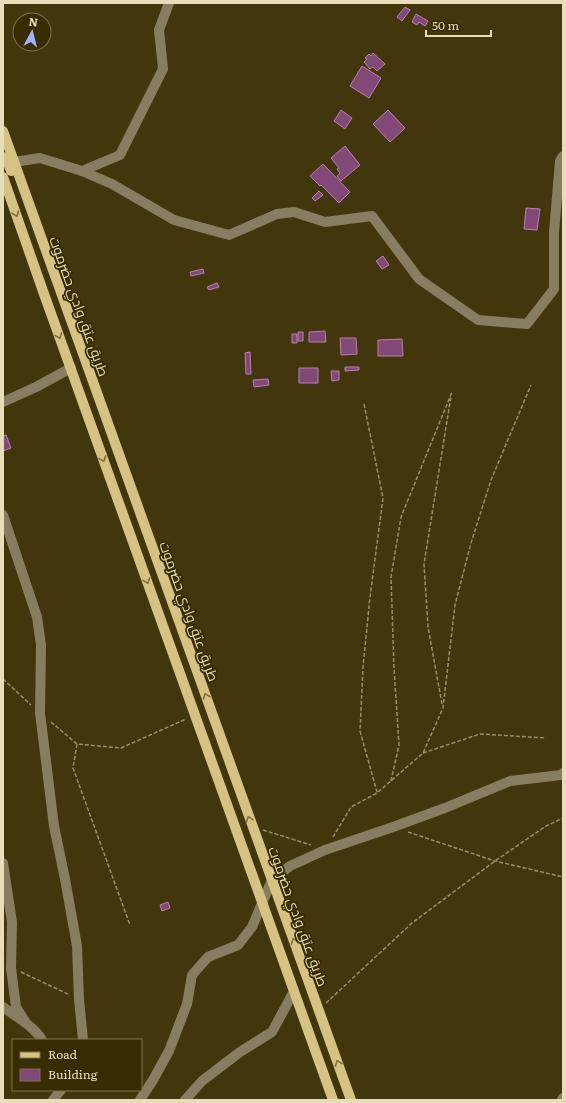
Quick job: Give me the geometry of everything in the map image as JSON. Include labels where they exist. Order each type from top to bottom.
[{"type":"main road","name":"طريق عتق وادي حضرموت","points":[[3,131],[351,1100]]},
{"type":"main road","points":[[3,158],[7,161],[15,179],[26,197]]},
{"type":"main road","name":"طريق عتق وادي حضرموت","points":[[3,177],[70,368],[333,1100]]},
{"type":"street","points":[[82,171],[120,155],[163,69],[160,30],[169,3]]},
{"type":"street","points":[[14,162],[40,158],[82,171],[112,184],[174,220],[229,235],[278,214],[294,212],[325,222],[372,216],[419,279],[478,320],[527,324],[554,289],[554,232],[560,161],[563,156]]},
{"type":"street","points":[[3,402],[36,388],[70,368]]},
{"type":"street","points":[[3,515],[37,617],[41,646],[40,713],[54,826],[77,946],[79,999],[83,1039]]},
{"type":"street","points":[[140,1100],[169,1051],[187,1004],[192,975],[208,957],[238,945],[252,927],[272,880],[290,866],[325,850],[445,808],[510,781],[561,775],[563,773]]},
{"type":"street","points":[[3,863],[12,922],[11,968],[16,1006],[26,1023]]},
{"type":"street","points":[[185,1100],[202,1081],[240,1052],[272,1032],[294,991]]},
{"type":"street","points":[[3,1007],[26,1023],[40,1035],[42,1039]]},
{"type":"street","points":[[53,1100],[60,1091]]},
{"type":"path","points":[[423,754],[443,708],[455,605],[471,543],[491,480],[531,385]]},
{"type":"path","points":[[391,781],[399,745],[394,668],[391,576],[402,517],[452,392],[424,564],[428,627],[443,708]]},
{"type":"path","points":[[364,404],[384,498],[370,597],[363,668],[360,731],[377,793]]},
{"type":"path","points":[[3,679],[77,744],[121,748],[195,715]]},
{"type":"path","points":[[325,850],[351,807],[377,793],[423,754],[480,734],[546,738]]},
{"type":"path","points":[[77,744],[73,768],[130,925]]},
{"type":"path","points":[[318,1009],[412,923],[495,861],[546,826],[563,818]]},
{"type":"path","points":[[252,826],[310,845]]},
{"type":"path","points":[[408,832],[495,861],[563,877]]},
{"type":"path","points":[[11,968],[79,999]]},
{"type":"building","points":[[405,7],[410,10],[402,21],[397,17]]},
{"type":"building","points":[[416,14],[428,21],[425,26],[419,22],[417,25],[412,22]]},
{"type":"building","points":[[373,53],[385,64],[377,71],[373,67],[370,69],[364,62],[367,59],[365,58],[369,54],[371,56]]},
{"type":"building","points":[[362,66],[381,78],[369,98],[350,86]]},
{"type":"building","points":[[341,110],[352,118],[345,129],[334,121]]},
{"type":"building","points":[[388,110],[405,128],[390,142],[373,124]]},
{"type":"building","points":[[345,146],[360,165],[341,181],[337,176],[340,173],[337,169],[339,168],[331,158]]},
{"type":"building","points":[[323,164],[350,192],[339,203],[310,176]]},
{"type":"building","points":[[319,191],[323,195],[315,201],[312,198]]},
{"type":"building","points":[[526,208],[540,209],[537,230],[524,229]]},
{"type":"building","points":[[383,256],[389,265],[382,269],[376,261]]},
{"type":"building","points":[[203,269],[204,273],[191,276],[190,272]]},
{"type":"building","points":[[217,283],[219,287],[209,290],[207,287]]},
{"type":"building","points":[[325,331],[326,342],[309,342],[309,332]]},
{"type":"building","points":[[298,332],[303,332],[303,341],[298,341]]},
{"type":"building","points":[[292,334],[297,334],[297,343],[292,343]]},
{"type":"building","points":[[340,338],[356,338],[357,354],[341,355]]},
{"type":"building","points":[[402,339],[403,356],[378,356],[378,340]]},
{"type":"building","points":[[250,352],[251,374],[246,374],[245,353]]},
{"type":"building","points":[[345,367],[359,367],[359,370],[345,371]]},
{"type":"building","points":[[299,368],[318,368],[318,383],[299,383]]},
{"type":"building","points":[[331,371],[339,371],[339,380],[332,381]]},
{"type":"building","points":[[268,379],[269,385],[254,387],[253,380]]},
{"type":"building","points":[[6,435],[11,448],[3,451],[3,436]]},
{"type":"building","points":[[168,902],[170,908],[162,911],[160,905]]}]
